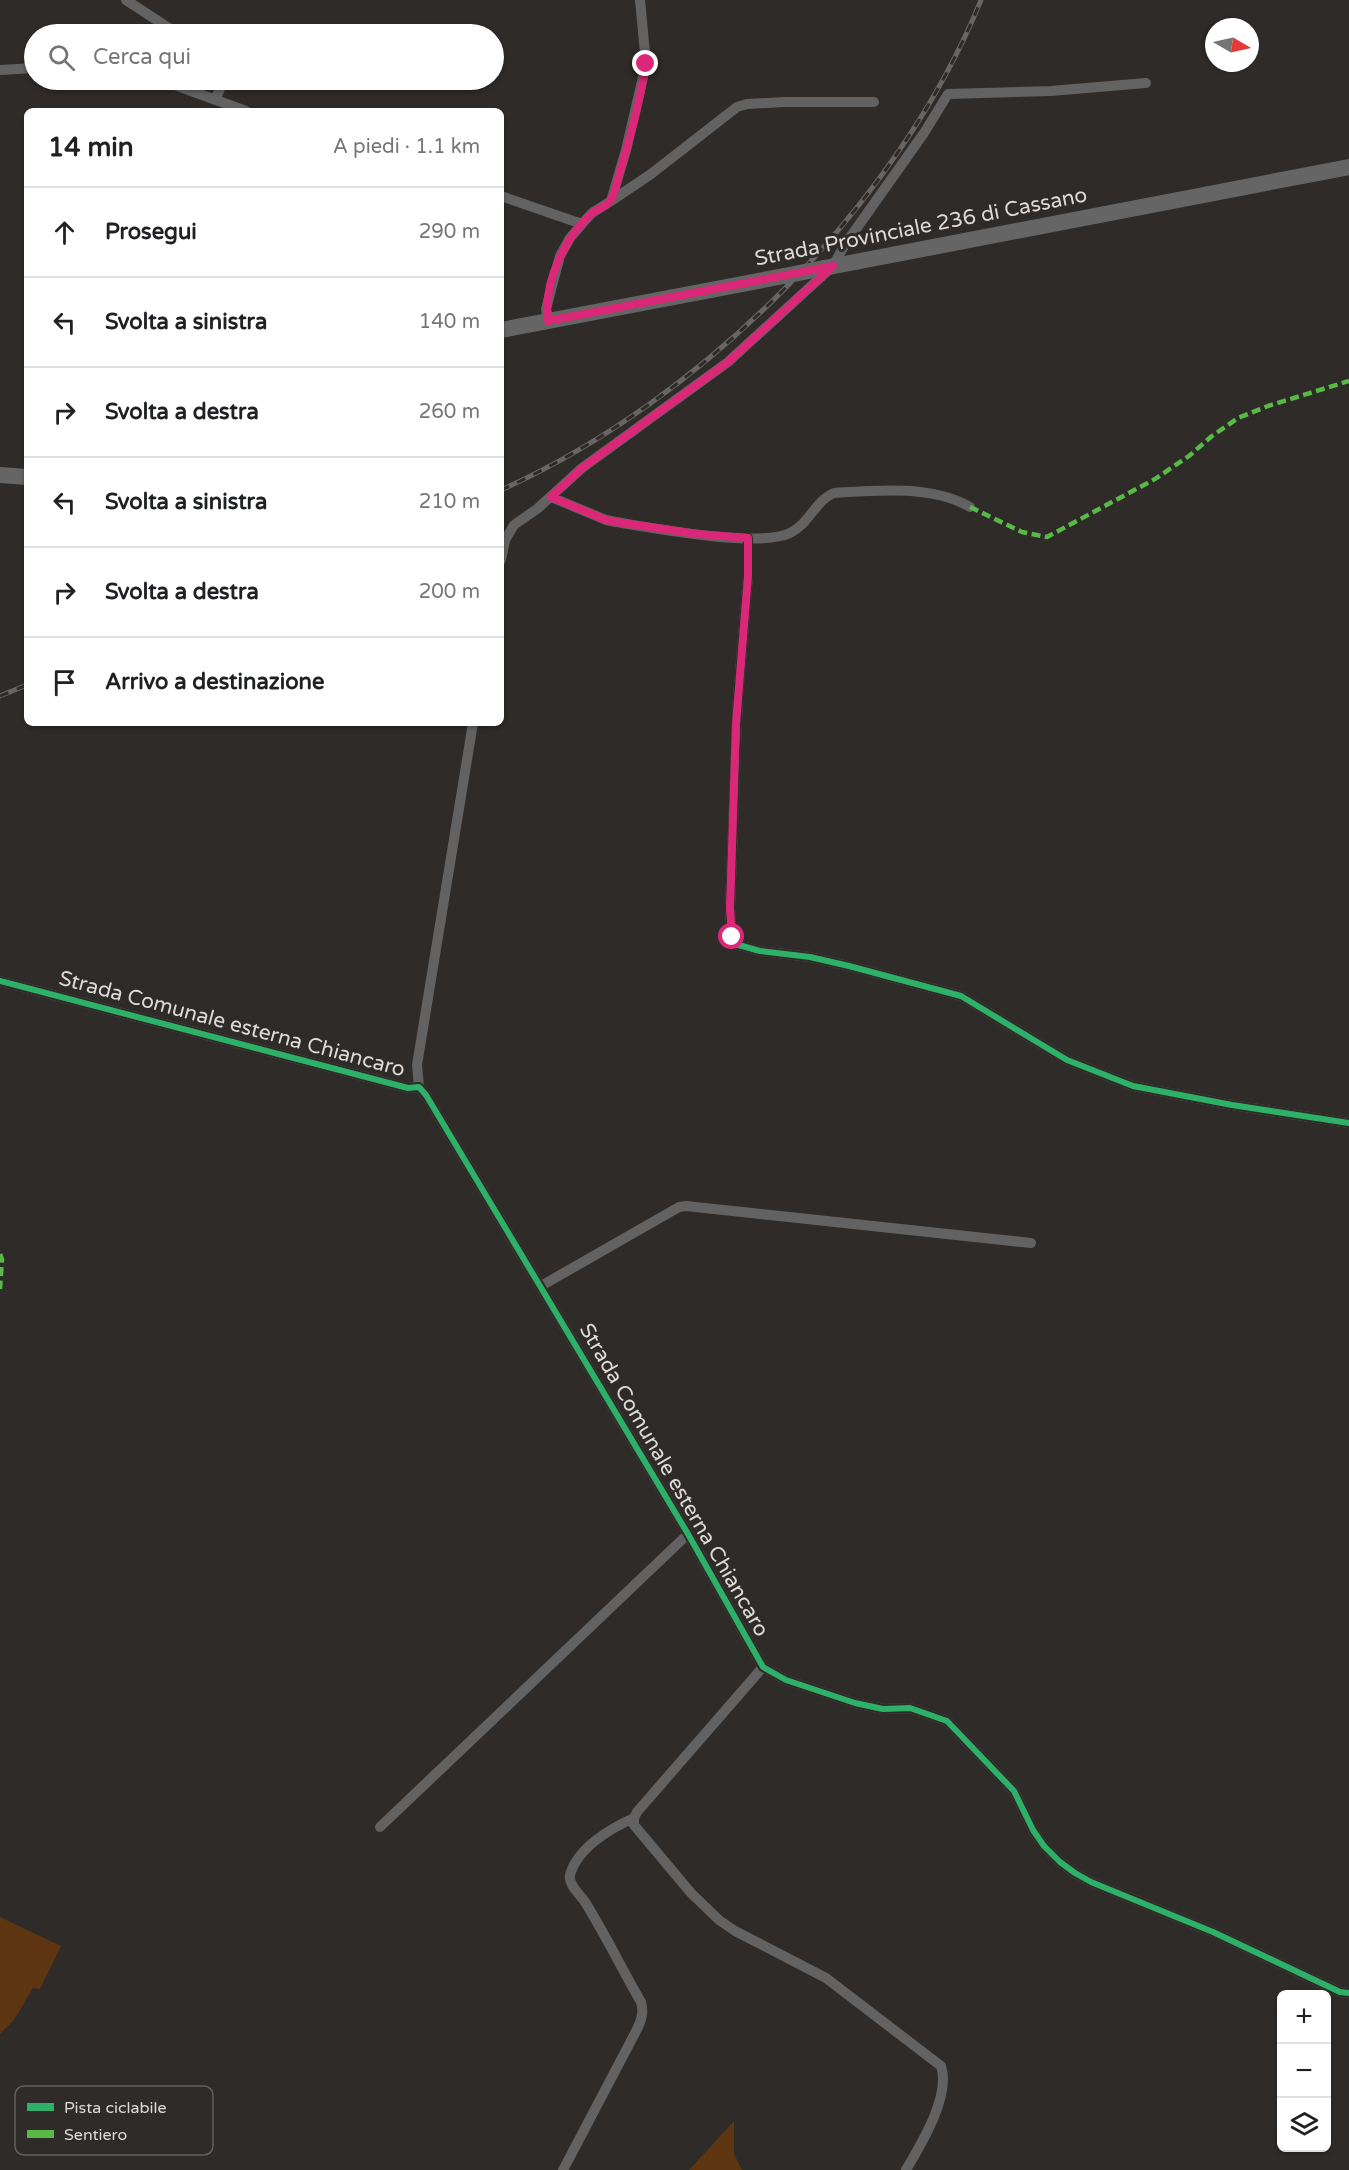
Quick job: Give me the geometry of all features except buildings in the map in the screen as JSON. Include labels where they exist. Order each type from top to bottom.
[{"type":"main road","name":"Strada Provinciale 236 di Cassano","points":[[504,329],[1349,167]]},
{"type":"street","points":[[126,0],[163,24]]},
{"type":"street","points":[[611,201],[626,150],[646,64],[640,0]]},
{"type":"street","points":[[0,70],[24,69]]},
{"type":"street","points":[[504,545],[508,532],[582,468],[728,362],[829,267],[924,133],[948,94],[1051,91],[1146,83]]},
{"type":"street","points":[[188,90],[238,108]]},
{"type":"street","points":[[215,100],[220,90]]},
{"type":"street","points":[[548,321],[546,309],[560,256],[570,238],[582,224],[592,213],[651,174],[737,107],[747,104],[785,102],[874,102]]},
{"type":"street","points":[[504,197],[582,224]]},
{"type":"street","points":[[551,497],[606,520],[697,534],[748,538],[778,537],[790,533],[826,497],[834,493],[940,494],[955,498],[970,507]]},
{"type":"street","points":[[748,538],[748,576],[736,724],[730,908],[735,944],[760,951],[810,957],[962,996],[1067,1060],[1133,1086],[1232,1105],[1349,1123]]},
{"type":"street","points":[[419,1087],[417,1065],[473,726]]},
{"type":"street","name":"Strada Comunale esterna Chiancaro","points":[[0,981],[408,1088],[419,1087],[541,1286],[764,1667],[786,1680],[855,1703],[883,1709],[910,1708],[947,1721],[1014,1791],[1033,1830],[1044,1846],[1060,1862],[1076,1873],[1091,1882],[1185,1920],[1340,1992],[1349,1993]]},
{"type":"street","points":[[541,1286],[679,1207],[686,1206],[1031,1243]]},
{"type":"street","points":[[380,1827],[688,1534]]},
{"type":"street","points":[[764,1667],[637,1812],[634,1825],[691,1893],[719,1920],[735,1931],[826,1978],[940,2066],[943,2074],[933,2120],[906,2170]]},
{"type":"street","points":[[563,2170],[637,2028],[643,2011],[641,2002],[584,1901],[571,1883],[570,1876],[588,1848],[605,1833],[634,1818]]},
{"type":"shaded area","points":[[0,1917],[61,1946],[40,1989],[33,1988],[14,2020],[0,2034]]},
{"type":"shaded area","points":[[734,2121],[734,2154],[742,2170],[689,2170]]},
{"type":"railway","points":[[504,488],[576,452],[649,404],[719,349],[785,288],[846,221],[899,150],[945,76],[981,0]]},
{"type":"railway","points":[[0,696],[24,686]]},
{"type":"marked path","points":[[970,507],[1022,532],[1047,537],[1155,479],[1238,418],[1268,406],[1349,381]]},
{"type":"marked path","points":[[0,1254],[2,1259],[0,1289]]},
{"type":"cycle path","points":[[748,538],[748,576],[738,696],[730,908],[735,944],[760,951],[810,957],[961,996],[1067,1060],[1133,1086],[1232,1105],[1349,1123]]},
{"type":"cycle path","points":[[0,981],[408,1088],[419,1087],[426,1095],[688,1534],[763,1667],[786,1680],[855,1703],[883,1709],[910,1708],[947,1721],[1014,1791],[1033,1830],[1044,1846],[1075,1873],[1091,1882],[1213,1932],[1340,1992],[1349,1993]]},
{"type":"route","points":[[646,64],[640,96],[611,201],[592,213],[564,246],[546,309],[548,321],[833,266],[728,362],[582,468],[551,497],[606,520],[697,534],[748,538],[747,601],[736,724],[730,908],[732,937]]}]
